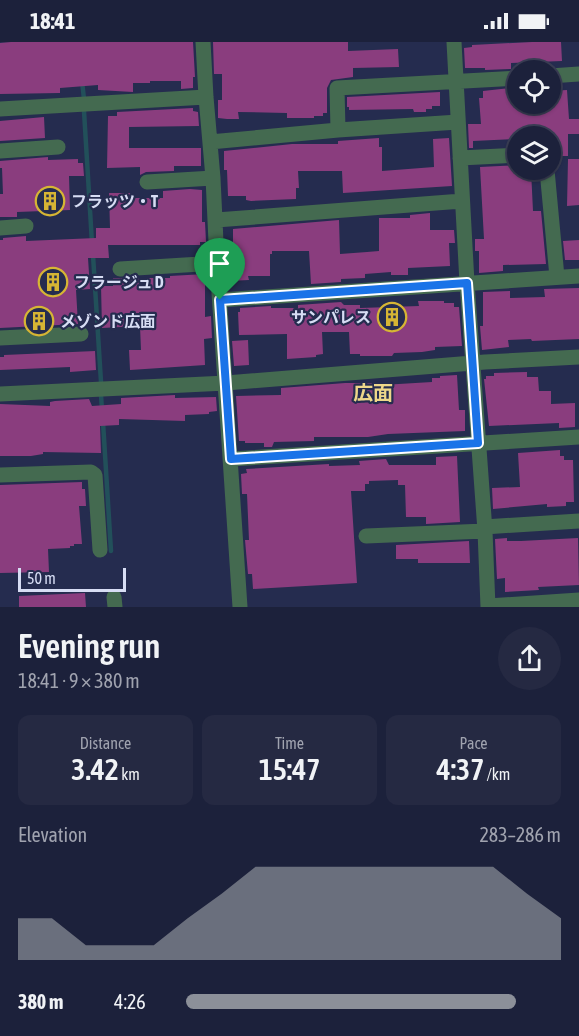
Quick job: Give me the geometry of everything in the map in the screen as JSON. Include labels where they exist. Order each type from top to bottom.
[{"type":"street","points":[[203,42],[240,607]]},
{"type":"street","points":[[454,42],[488,607],[579,600]]},
{"type":"street","points":[[561,75],[579,74]]},
{"type":"street","points":[[338,130],[337,88],[507,79]]},
{"type":"street","points":[[0,109],[206,97]]},
{"type":"street","points":[[210,142],[458,122]]},
{"type":"street","points":[[0,151],[58,147]]},
{"type":"street","points":[[460,158],[507,156]]},
{"type":"street","points":[[147,182],[213,178]]},
{"type":"street","points":[[548,180],[557,277]]},
{"type":"street","points":[[216,219],[462,201]]},
{"type":"street","points":[[0,228],[26,226]]},
{"type":"street","points":[[120,269],[217,263]]},
{"type":"street","points":[[220,300],[579,276]]},
{"type":"street","points":[[0,338],[81,334]]},
{"type":"street","points":[[0,394],[226,382],[579,357]]},
{"type":"street","points":[[231,459],[579,436]]},
{"type":"street","points":[[0,475],[91,472],[95,475],[100,550]]},
{"type":"street","points":[[366,536],[579,521]]},
{"type":"building","points":[[193,42],[195,77],[193,77],[193,88],[181,89],[181,81],[150,81],[150,83],[133,83],[133,92],[98,90],[98,85],[60,88],[60,93],[0,94],[0,43]]},
{"type":"building","points":[[213,42],[348,42],[348,51],[398,49],[399,67],[353,68],[353,77],[331,80],[327,88],[327,113],[323,113],[323,116],[287,118],[287,113],[238,112],[239,119],[218,118],[218,100],[222,100],[222,74],[214,74]]},
{"type":"building","points":[[561,42],[562,61],[507,60],[507,69],[465,68],[464,48],[472,47],[472,45]]},
{"type":"building","points":[[507,88],[507,114],[561,114],[561,90],[567,90],[569,119],[579,119],[579,134],[568,134],[568,156],[561,156],[561,126],[507,126],[507,139],[473,141],[473,148],[469,148],[468,124],[481,124],[479,98],[483,98],[483,91]]},
{"type":"building","points":[[440,92],[440,106],[432,106],[432,109],[426,109],[426,112],[414,112],[413,109],[349,110],[347,107],[347,97]]},
{"type":"building","points":[[193,108],[193,111],[198,112],[199,126],[129,127],[129,148],[201,148],[201,166],[174,166],[174,171],[146,172],[140,175],[140,167],[107,168],[108,116],[117,116],[117,112]]},
{"type":"building","points":[[44,117],[45,138],[0,141],[0,121]]},
{"type":"building","points":[[379,138],[379,147],[382,147],[382,171],[434,167],[433,139],[449,138],[452,186],[343,193],[342,171],[298,171],[299,188],[296,188],[296,199],[251,201],[246,200],[246,196],[228,196],[224,151],[292,144],[338,144],[338,141]]},
{"type":"building","points":[[48,157],[48,160],[78,159],[78,163],[83,163],[84,176],[69,176],[70,210],[17,212],[17,217],[0,217],[0,194],[3,194],[0,161]]},
{"type":"building","points":[[568,159],[579,159],[579,205],[567,206]]},
{"type":"building","points":[[507,166],[507,180],[531,180],[533,211],[541,211],[546,264],[503,265],[503,271],[479,273],[479,251],[475,251],[475,239],[484,239],[480,167]]},
{"type":"building","points":[[202,190],[202,222],[205,222],[206,242],[200,242],[200,245],[108,245],[109,258],[88,258],[90,289],[76,290],[78,324],[0,328],[0,240],[26,236],[26,241],[96,238],[96,228],[110,228],[109,193],[132,193],[132,198],[163,198],[163,191]]},
{"type":"building","points":[[430,213],[430,230],[454,230],[455,243],[449,243],[450,266],[408,268],[408,275],[391,275],[391,272],[365,274],[365,278],[311,284],[309,251],[272,251],[270,276],[248,276],[249,280],[229,281],[228,261],[233,261],[233,229],[339,220],[340,254],[367,252],[379,251],[379,218],[410,218],[410,215]]},
{"type":"building","points":[[579,240],[579,260],[565,260],[563,241]]},
{"type":"building","points":[[205,274],[205,317],[211,316],[212,338],[204,339],[205,365],[130,370],[129,350],[141,350],[140,326],[102,328],[101,286],[113,286],[113,278],[170,278],[170,276]]},
{"type":"building","points":[[579,288],[579,339],[508,340],[509,347],[482,350],[480,326],[483,326],[483,292],[510,291],[510,298],[545,297],[544,289]]},
{"type":"building","points":[[418,301],[444,301],[444,303],[454,303],[454,307],[459,307],[462,346],[435,347],[435,350],[394,353],[392,356],[360,356],[360,354],[350,354],[349,332],[322,332],[323,354],[316,355],[316,357],[287,359],[287,334],[239,335],[238,312],[240,308],[271,306],[271,308],[298,308],[298,305],[341,302],[344,305],[360,305],[360,308],[419,306]]},
{"type":"building","points":[[248,340],[249,365],[234,366],[232,341]]},
{"type":"building","points":[[95,351],[96,370],[70,372],[70,367],[0,370],[0,357],[4,355]]},
{"type":"building","points":[[527,372],[527,377],[538,377],[539,391],[551,391],[551,404],[575,403],[575,427],[559,428],[559,423],[489,426],[484,379],[486,376],[494,376],[494,373]]},
{"type":"building","points":[[457,375],[459,410],[465,410],[465,431],[368,437],[314,437],[314,441],[274,442],[272,447],[264,447],[264,443],[239,441],[236,396],[281,395],[281,388],[345,383],[382,385],[432,382],[432,378]]},
{"type":"building","points":[[175,395],[175,398],[216,397],[217,411],[209,412],[209,414],[185,415],[185,421],[119,419],[119,425],[100,426],[101,453],[43,452],[43,454],[31,456],[0,456],[0,404],[50,406],[50,402],[55,401],[89,399],[92,406],[121,404],[121,398]]},
{"type":"building","points":[[560,450],[560,456],[564,456],[564,460],[573,460],[574,502],[566,502],[566,506],[547,507],[547,504],[493,509],[492,488],[520,487],[518,453]]},
{"type":"building","points":[[457,456],[460,522],[426,524],[426,517],[406,517],[405,485],[398,485],[398,480],[369,481],[369,484],[365,484],[365,491],[351,491],[357,583],[253,589],[252,574],[248,574],[245,540],[249,540],[247,494],[242,494],[241,474],[247,473],[246,469],[329,464],[329,466],[360,465],[359,461],[386,459],[389,465],[436,465],[436,457]]},
{"type":"building","points":[[82,482],[82,489],[85,489],[86,506],[79,506],[82,544],[74,544],[70,548],[48,549],[49,572],[0,573],[0,485]]},
{"type":"building","points":[[507,538],[507,541],[521,541],[578,538],[579,585],[538,587],[539,590],[505,592],[505,578],[497,579],[495,539]]},
{"type":"building","points":[[469,541],[470,563],[418,563],[418,559],[396,559],[396,545]]},
{"type":"building","points":[[85,593],[86,607],[19,607],[19,596]]},
{"type":"waterway","points":[[82,81],[84,99]]},
{"type":"waterway","points":[[84,111],[92,243]]},
{"type":"waterway","points":[[93,255],[101,382]]},
{"type":"waterway","points":[[101,395],[102,410]]},
{"type":"waterway","points":[[103,422],[111,551]]},
{"type":"place","name":"フラッツ・T","points":[[50,201]]},
{"type":"place","name":"フラージュ D","points":[[53,282]]},
{"type":"place","name":"サンパレス","points":[[392,317]]},
{"type":"place","name":"メゾンド広面","points":[[39,321]]},
{"type":"district","name":"広面","points":[[373,392]]},
{"type":"route","points":[[467,283],[478,443],[231,459],[220,300],[467,283]]}]
